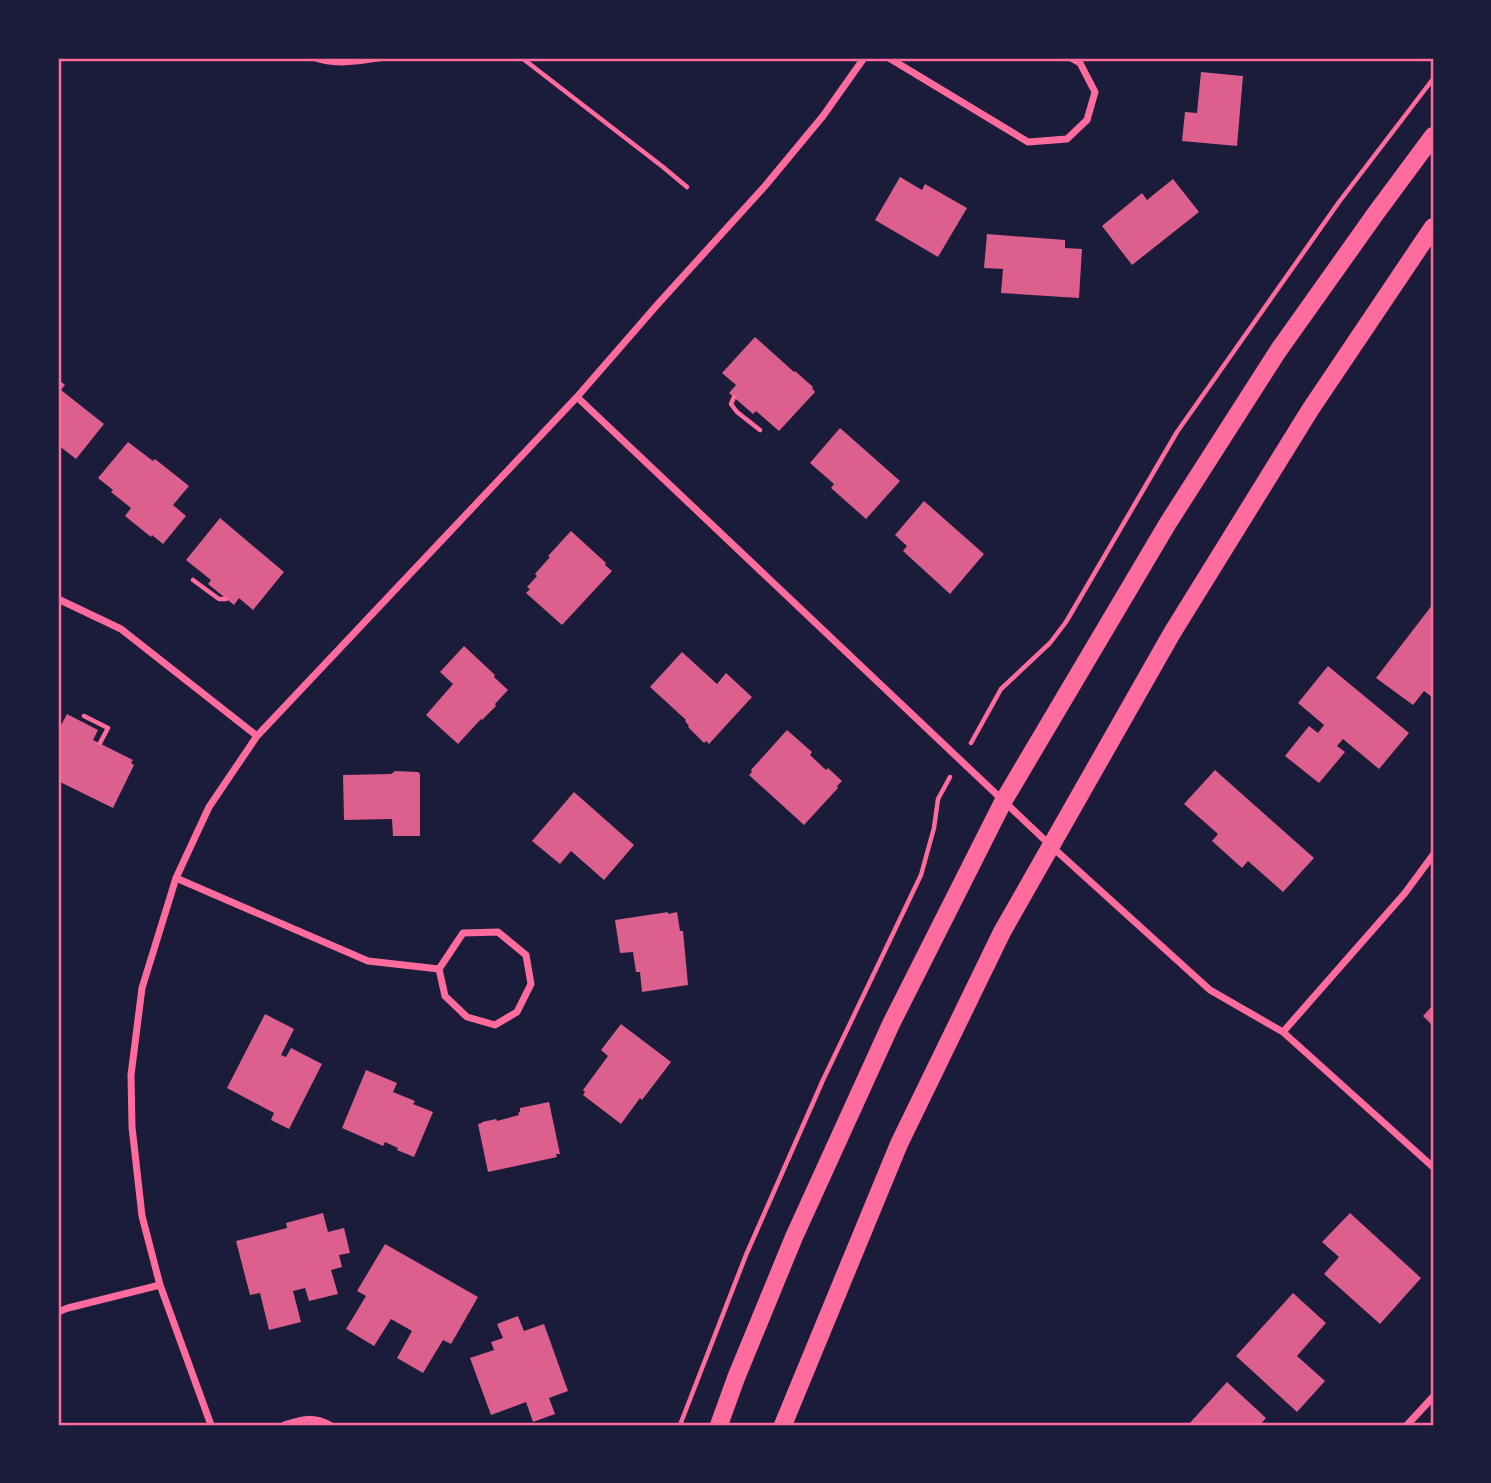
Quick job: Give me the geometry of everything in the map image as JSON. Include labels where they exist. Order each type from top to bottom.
[{"type":"main road","points":[[719,1425],[806,1212],[891,1024],[1004,800],[1168,523],[1278,351],[1433,136]]},
{"type":"main road","points":[[783,1425],[899,1144],[1002,932],[1172,633],[1310,410],[1433,227]]},
{"type":"street","points":[[211,1425],[160,1285],[142,1216],[132,1127],[131,1075],[142,988],[177,878],[209,807],[257,736],[577,397],[765,186],[823,116],[864,58]]},
{"type":"street","points":[[889,58],[1028,142],[1067,139],[1087,120],[1095,92],[1080,63],[1071,58]]},
{"type":"street","points":[[577,397],[1050,845],[1210,990],[1283,1032],[1433,1167]]},
{"type":"street","points":[[58,599],[121,629],[257,736]]},
{"type":"street","points":[[1283,1032],[1405,893],[1433,855]]},
{"type":"street","points":[[177,878],[368,961],[439,969]]},
{"type":"street","points":[[498,932],[526,955],[531,984],[517,1012],[495,1025],[467,1017],[445,996],[439,969],[463,933],[498,932]]},
{"type":"street","points":[[58,1312],[160,1285]]},
{"type":"street","points":[[1407,1425],[1433,1397]]},
{"type":"street","points":[[284,1425],[309,1419],[330,1425]]},
{"type":"path","points":[[312,58],[341,64],[387,58]]},
{"type":"path","points":[[522,58],[687,187]]},
{"type":"path","points":[[999,693],[1050,643],[1066,622],[1177,432],[1339,202],[1433,79]]},
{"type":"path","points":[[734,397],[731,404],[737,412],[760,430]]},
{"type":"path","points":[[193,580],[219,599],[226,598]]},
{"type":"path","points":[[84,716],[108,728],[100,743]]},
{"type":"path","points":[[680,1425],[751,1243],[823,1080],[921,875],[934,828],[938,799],[942,792]]},
{"type":"building","points":[[1201,72],[1243,76],[1237,146],[1182,141],[1185,112],[1197,113]]},
{"type":"building","points":[[900,177],[922,190],[925,184],[967,208],[938,257],[875,220]]},
{"type":"building","points":[[1173,179],[1199,212],[1132,265],[1102,226],[1142,193],[1147,200]]},
{"type":"building","points":[[987,234],[1065,240],[1065,248],[1082,249],[1079,298],[1001,293],[1003,269],[984,268]]},
{"type":"building","points":[[755,337],[813,387],[815,392],[779,431],[756,411],[753,414],[729,393],[736,385],[722,373]]},
{"type":"building","points":[[58,379],[65,385],[61,390],[104,424],[76,459],[58,445]]},
{"type":"building","points":[[840,428],[900,481],[866,519],[831,488],[834,484],[810,463]]},
{"type":"building","points":[[128,442],[189,486],[173,505],[186,516],[163,544],[125,516],[131,508],[98,478]]},
{"type":"building","points":[[924,501],[984,554],[950,594],[903,551],[907,546],[895,535]]},
{"type":"building","points":[[220,518],[284,572],[253,610],[239,598],[234,605],[208,584],[211,580],[186,560]]},
{"type":"building","points":[[571,531],[612,571],[562,625],[526,593],[530,589],[527,587],[537,576],[535,574],[550,557],[548,556]]},
{"type":"building","points":[[1433,604],[1433,695],[1432,697],[1424,691],[1413,705],[1376,678]]},
{"type":"building","points":[[464,646],[508,690],[458,744],[426,715],[453,684],[440,672]]},
{"type":"building","points":[[682,652],[717,684],[726,673],[752,697],[709,744],[706,741],[704,743],[688,727],[686,720],[650,687]]},
{"type":"building","points":[[1328,666],[1409,733],[1379,769],[1343,739],[1337,746],[1345,752],[1319,783],[1285,756],[1309,726],[1318,733],[1324,725],[1298,703]]},
{"type":"building","points":[[67,714],[98,730],[93,740],[133,760],[131,763],[134,765],[113,808],[58,781],[58,731]]},
{"type":"building","points":[[787,730],[812,752],[810,755],[826,770],[828,768],[842,781],[804,825],[749,775]]},
{"type":"building","points":[[1215,770],[1314,858],[1283,892],[1248,861],[1242,868],[1212,841],[1218,834],[1184,804]]},
{"type":"building","points":[[395,771],[420,774],[420,836],[393,836],[392,819],[344,820],[343,775],[391,774]]},
{"type":"building","points":[[574,792],[634,845],[604,880],[571,851],[560,864],[532,841]]},
{"type":"building","points":[[677,912],[680,931],[683,931],[688,985],[642,992],[640,972],[636,972],[633,952],[620,953],[615,920]]},
{"type":"building","points":[[1433,1005],[1433,1026],[1423,1016]]},
{"type":"building","points":[[265,1014],[294,1029],[281,1055],[286,1057],[291,1048],[322,1064],[289,1129],[271,1120],[274,1113],[227,1088]]},
{"type":"building","points":[[621,1024],[671,1062],[621,1124],[583,1095],[583,1090],[608,1056],[601,1050]]},
{"type":"building","points":[[366,1070],[397,1083],[393,1092],[433,1112],[414,1157],[385,1142],[383,1146],[342,1128]]},
{"type":"building","points":[[549,1102],[560,1154],[556,1154],[557,1157],[488,1172],[478,1124],[519,1115],[520,1108]]},
{"type":"building","points":[[323,1213],[328,1232],[344,1228],[350,1253],[339,1255],[342,1267],[331,1270],[338,1294],[309,1301],[305,1288],[293,1291],[301,1322],[269,1330],[260,1293],[250,1295],[236,1241],[287,1228],[286,1223]]},
{"type":"building","points":[[1350,1213],[1421,1278],[1380,1324],[1324,1274],[1339,1257],[1322,1242]]},
{"type":"building","points":[[385,1244],[478,1297],[451,1344],[443,1340],[423,1373],[397,1358],[412,1331],[391,1319],[374,1346],[346,1329],[366,1296],[357,1291]]},
{"type":"building","points":[[1293,1293],[1326,1323],[1297,1356],[1325,1381],[1297,1412],[1236,1356]]},
{"type":"building","points":[[518,1316],[524,1331],[544,1324],[568,1391],[549,1398],[555,1414],[533,1422],[526,1402],[491,1415],[470,1358],[494,1350],[491,1342],[503,1338],[497,1324]]},
{"type":"building","points":[[1227,1382],[1266,1418],[1260,1425],[1188,1425]]}]
